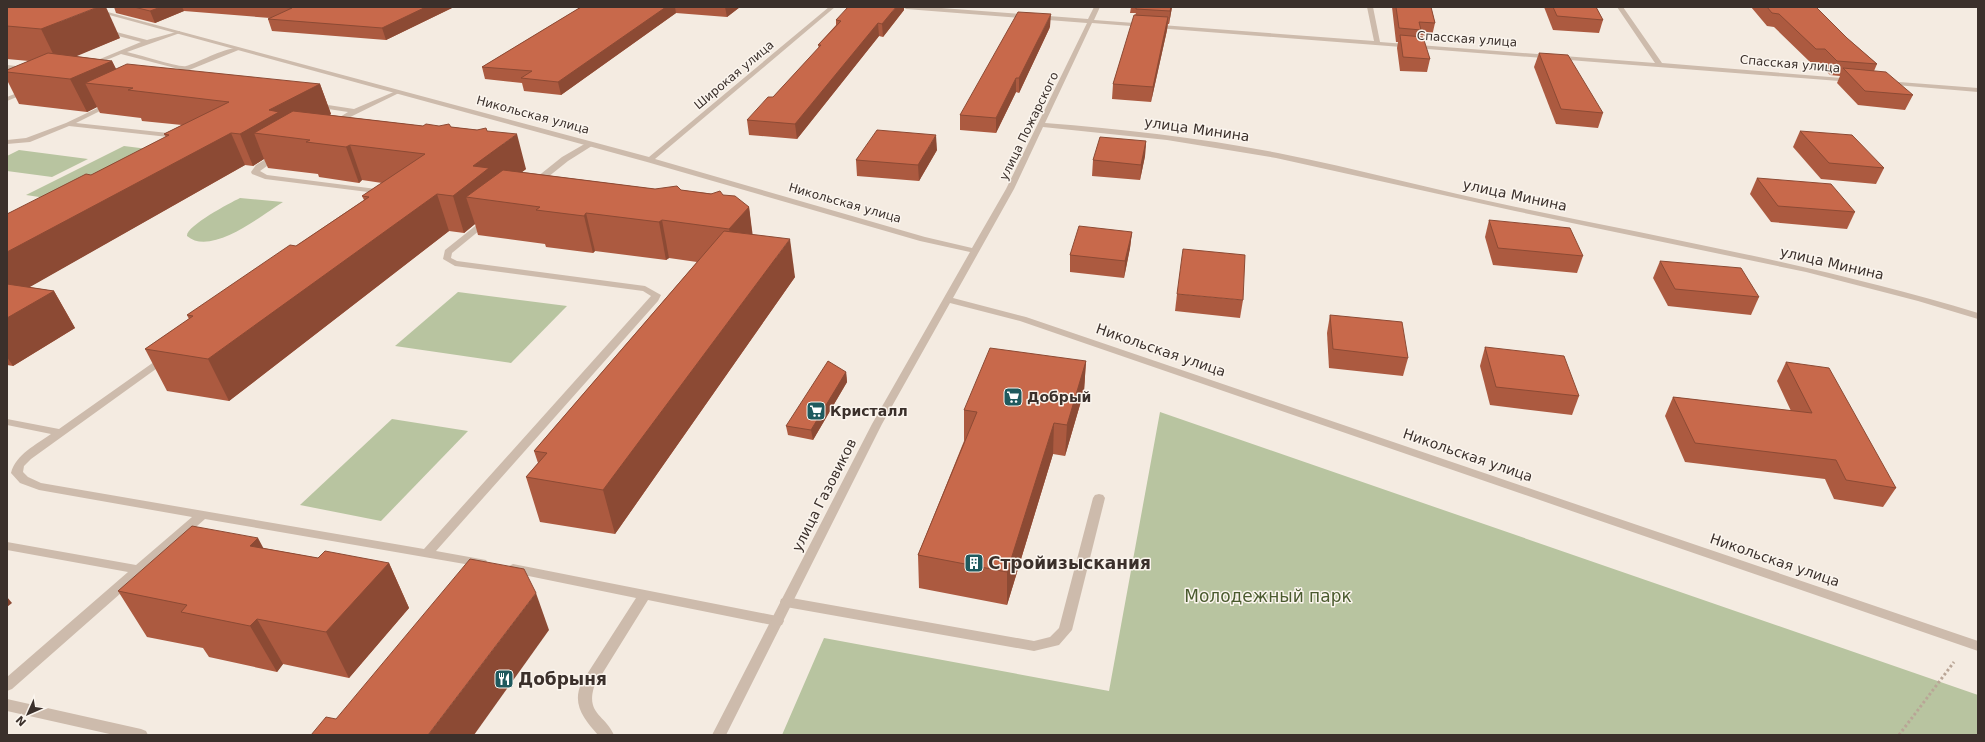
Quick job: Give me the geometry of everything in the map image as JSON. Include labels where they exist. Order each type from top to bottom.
[{"type":"street","name":"Никольская улица","points":[[83,7],[650,160],[923,239],[975,251]]},
{"type":"street","name":"Широкая улица","points":[[650,160],[832,7]]},
{"type":"street","name":"Спасская улица","points":[[906,7],[1859,80]]},
{"type":"street","name":"улица Пожарского","points":[[975,251],[1010,188],[1042,125],[1097,7]]},
{"type":"street","points":[[1370,7],[1377,43]]},
{"type":"street","points":[[1620,7],[1660,64]]},
{"type":"street","points":[[101,30],[146,42]]},
{"type":"street","points":[[84,67],[146,42],[178,32]]},
{"type":"street","points":[[166,78],[185,69],[238,49]]},
{"type":"street","points":[[120,52],[185,69]]},
{"type":"street","points":[[7,67],[30,69]]},
{"type":"street","points":[[1883,82],[1978,90]]},
{"type":"street","points":[[7,99],[35,88]]},
{"type":"street","points":[[327,127],[355,111],[398,92]]},
{"type":"street","points":[[7,142],[27,140],[68,124],[118,101]]},
{"type":"street","points":[[303,103],[355,111]]},
{"type":"street","points":[[68,124],[182,136]]},
{"type":"street","name":"улица Минина","points":[[1042,125],[1194,140],[1335,167],[1459,197],[1818,273],[1945,305],[1978,316]]},
{"type":"street","points":[[528,189],[565,159],[591,144]]},
{"type":"street","points":[[286,151],[258,167],[255,172],[264,177],[382,192],[392,196],[390,201]]},
{"type":"street","points":[[427,554],[655,299],[656,294],[645,289],[455,263],[447,259],[448,252],[497,213]]},
{"type":"street","name":"улица Газовиков","points":[[719,735],[877,424],[975,251]]},
{"type":"street","name":"Никольская улица","points":[[947,299],[1023,319],[1978,646]]},
{"type":"street","points":[[169,355],[27,456],[19,465],[17,473],[24,480],[39,486],[609,586],[645,595],[777,621]]},
{"type":"street","points":[[7,422],[59,432]]},
{"type":"street","points":[[786,602],[1034,646],[1054,641],[1065,630],[1099,498]]},
{"type":"street","points":[[7,686],[203,514]]},
{"type":"street","points":[[7,546],[139,570]]},
{"type":"street","points":[[607,735],[585,708],[583,698],[587,686],[645,595]]},
{"type":"street","points":[[7,705],[140,735]]},
{"type":"path","points":[[1899,735],[1954,662]]},
{"type":"green space","points":[[124,146],[156,150],[59,200],[26,195]]},
{"type":"green space","points":[[19,150],[88,159],[52,177],[7,171],[7,156]]},
{"type":"green space","points":[[240,198],[283,202],[250,224],[222,238],[209,241],[197,241],[187,236],[193,227],[201,221]]},
{"type":"green space","points":[[458,292],[567,306],[511,363],[395,346]]},
{"type":"green space","name":"Молодежный парк","points":[[1160,412],[1978,695],[1978,735],[782,735],[824,638],[1109,691]]},
{"type":"green space","points":[[392,419],[468,431],[381,521],[300,505]]},
{"type":"building","points":[[7,7],[98,7],[41,29],[7,26]]},
{"type":"building","points":[[134,7],[161,7],[150,11]]},
{"type":"building","points":[[280,7],[426,7],[382,28],[268,19],[292,8]]},
{"type":"building","points":[[581,7],[666,7],[558,82],[521,78],[532,71],[482,67]]},
{"type":"building","points":[[848,7],[896,7],[882,24],[878,23],[795,124],[747,120],[768,97],[773,97],[821,45],[818,45],[841,21],[836,20]]},
{"type":"building","points":[[1136,7],[1171,7],[1170,11],[1136,9]]},
{"type":"building","points":[[1396,7],[1431,7],[1435,23],[1419,22],[1421,30],[1399,28]]},
{"type":"building","points":[[1553,7],[1596,7],[1603,20],[1557,16]]},
{"type":"building","points":[[1767,7],[1816,7],[1847,38],[1877,64],[1837,61],[1825,49],[1816,49],[1779,14],[1772,13]]},
{"type":"building","points":[[1018,12],[1051,14],[1019,78],[1016,78],[996,118],[960,115]]},
{"type":"building","points":[[1134,15],[1168,17],[1153,87],[1113,84]]},
{"type":"building","points":[[1400,35],[1423,37],[1430,59],[1403,57]]},
{"type":"building","points":[[48,53],[112,61],[70,79],[7,72],[7,70]]},
{"type":"building","points":[[1539,53],[1568,55],[1603,113],[1561,109]]},
{"type":"building","points":[[127,64],[320,84],[269,110],[279,112],[240,134],[231,133],[7,252],[7,214],[86,174],[91,175],[169,135],[164,134],[229,102],[128,90],[133,88],[85,83]]},
{"type":"building","points":[[1843,68],[1886,72],[1913,95],[1865,91]]},
{"type":"building","points":[[293,111],[423,126],[426,124],[439,126],[449,124],[451,127],[477,130],[486,128],[487,131],[517,134],[473,166],[489,168],[453,196],[437,194],[208,359],[145,349],[193,316],[187,315],[290,245],[296,246],[369,197],[362,196],[425,154],[350,145],[346,147],[306,142],[310,140],[254,133]]},
{"type":"building","points":[[877,130],[936,135],[918,165],[856,160]]},
{"type":"building","points":[[1800,131],[1852,135],[1884,168],[1829,163]]},
{"type":"building","points":[[1100,137],[1146,141],[1141,165],[1093,160]]},
{"type":"building","points":[[503,170],[655,189],[677,186],[681,190],[711,194],[720,191],[723,195],[735,196],[749,207],[729,229],[662,220],[659,222],[586,213],[584,216],[536,210],[540,207],[466,197]]},
{"type":"building","points":[[1757,178],[1831,184],[1855,212],[1778,206]]},
{"type":"building","points":[[1489,220],[1570,228],[1583,256],[1498,248]]},
{"type":"building","points":[[1079,226],[1132,232],[1125,261],[1070,255]]},
{"type":"building","points":[[724,231],[790,239],[603,490],[526,477],[547,453],[534,451]]},
{"type":"building","points":[[1183,249],[1245,255],[1243,300],[1177,294]]},
{"type":"building","points":[[1660,261],[1741,268],[1759,297],[1675,289]]},
{"type":"building","points":[[7,284],[54,291],[7,318]]},
{"type":"building","points":[[1330,315],[1402,322],[1408,358],[1333,349]]},
{"type":"building","points":[[1485,347],[1564,356],[1579,396],[1496,387]]},
{"type":"building","points":[[990,348],[1086,361],[1067,425],[1054,423],[1007,572],[918,555],[977,412],[964,410]]},
{"type":"building","points":[[828,361],[846,372],[811,430],[786,426]]},
{"type":"building","points":[[1786,362],[1829,368],[1896,488],[1846,480],[1836,460],[1695,443],[1673,397],[1812,413]]},
{"type":"building","points":[[192,526],[258,538],[250,546],[318,558],[325,551],[389,563],[326,632],[257,619],[250,626],[181,612],[187,605],[118,591]]},
{"type":"building","points":[[470,559],[524,569],[536,593],[428,735],[311,735],[326,717],[336,719]]},
{"type":"place","name":"Добрый","points":[[1013,397]]},
{"type":"place","name":"Кристалл","points":[[816,411]]},
{"type":"place","name":"Стройизыскания","points":[[974,563]]},
{"type":"place","name":"Добрыня","points":[[504,679]]}]
